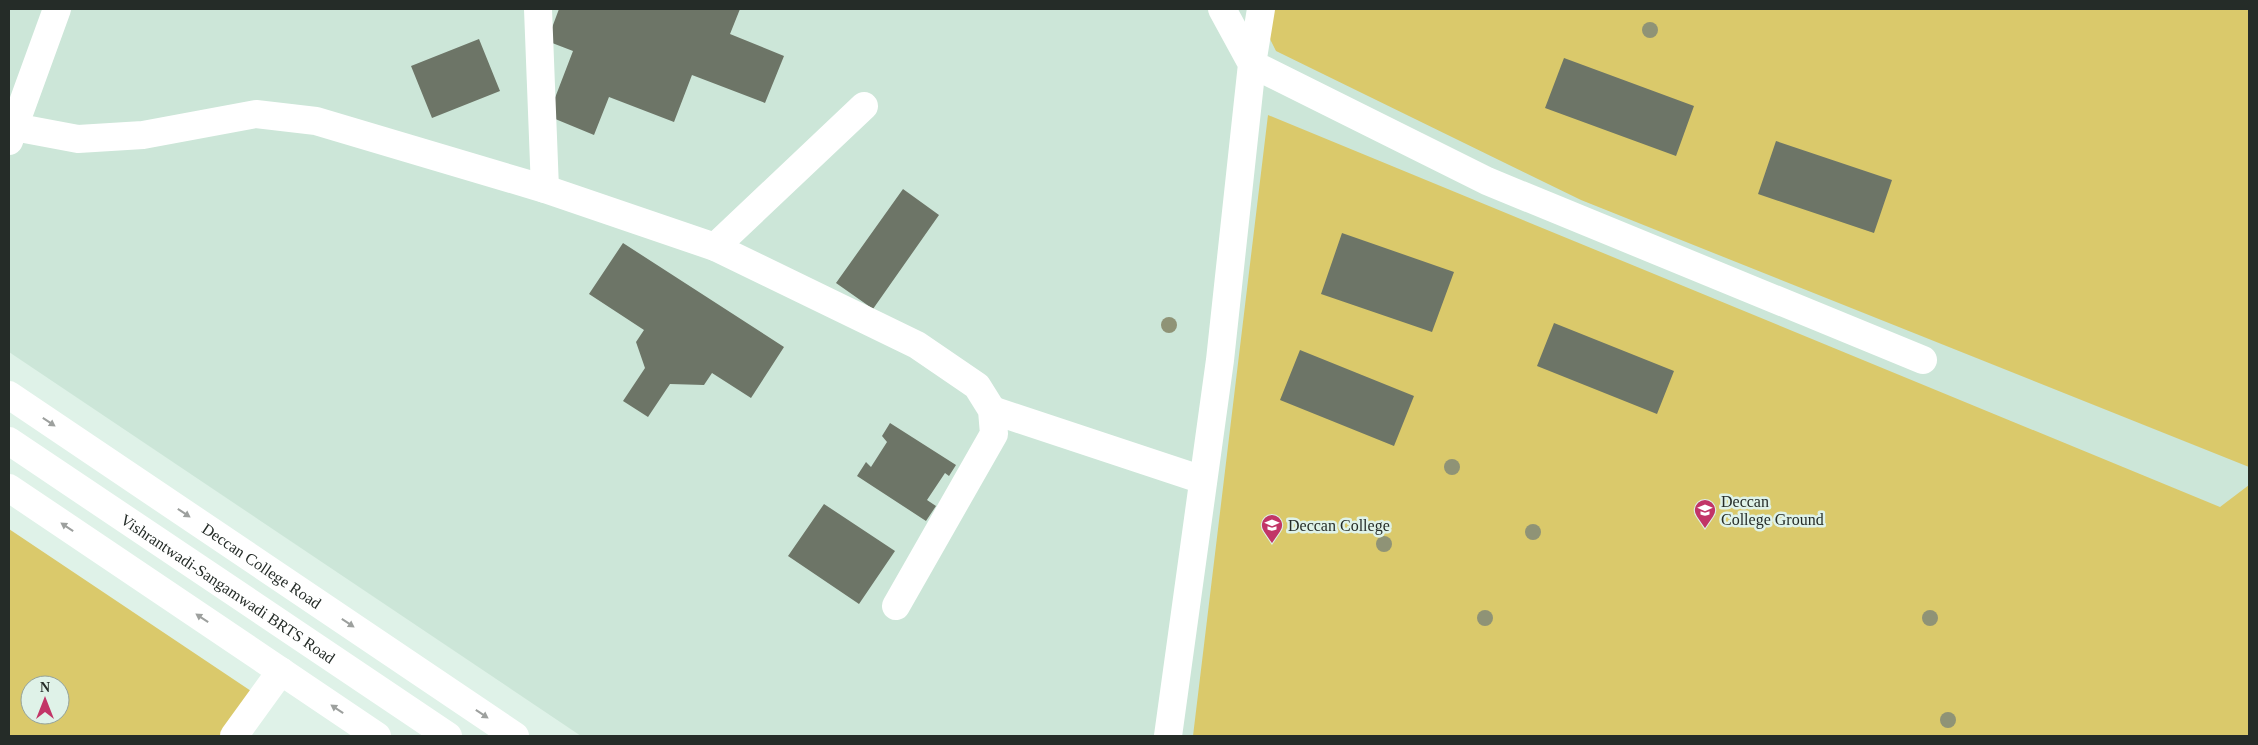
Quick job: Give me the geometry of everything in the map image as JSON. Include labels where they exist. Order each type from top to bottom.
[{"type":"main road","points":[[58,9],[10,130],[78,139],[142,134],[256,114],[316,121],[545,189],[715,247],[917,345],[976,386],[992,410],[994,434],[896,606]]},
{"type":"main road","points":[[538,9],[545,189]]},
{"type":"main road","points":[[1222,9],[1252,64],[1487,181],[1923,360]]},
{"type":"main road","points":[[1168,736],[1220,360],[1252,64],[1261,9]]},
{"type":"main road","points":[[715,247],[864,106]]},
{"type":"main road","name":"Deccan College Road","points":[[9,395],[515,736]]},
{"type":"main road","points":[[992,410],[1204,480]]},
{"type":"main road","name":"Vishrantwadi-Sangamwadi BRTS Road","points":[[9,441],[448,736]]},
{"type":"main road","points":[[9,488],[377,736]]},
{"type":"main road","points":[[234,736],[281,671]]},
{"type":"shaded area","name":"Deccan College","points":[[9,9],[2249,9],[2249,736],[581,736],[9,352]]},
{"type":"shaded area","points":[[1255,9],[2249,9],[2249,467],[1581,200],[1276,51]]},
{"type":"shaded area","points":[[1268,115],[2220,507],[2249,485],[2249,736],[1193,736]]},
{"type":"shaded area","points":[[9,529],[254,693],[224,736],[9,736]]},
{"type":"building","points":[[559,9],[740,9],[730,34],[784,56],[765,103],[692,75],[674,122],[609,97],[594,135],[548,116],[573,51],[547,41]]},
{"type":"building","points":[[479,39],[500,91],[432,118],[411,66]]},
{"type":"building","points":[[1564,58],[1694,106],[1676,156],[1545,108]]},
{"type":"building","points":[[1776,141],[1892,180],[1874,233],[1758,194]]},
{"type":"building","points":[[903,189],[939,215],[873,309],[836,283]]},
{"type":"building","points":[[1342,233],[1454,272],[1432,332],[1321,294]]},
{"type":"building","points":[[623,243],[784,347],[751,398],[712,373],[704,385],[670,384],[648,417],[623,401],[645,368],[636,342],[644,330],[589,294]]},
{"type":"building","points":[[1554,323],[1674,371],[1657,414],[1537,366]]},
{"type":"building","points":[[1300,350],[1414,396],[1394,446],[1280,400]]},
{"type":"building","points":[[890,423],[956,465],[949,476],[945,473],[927,500],[936,506],[926,521],[857,476],[866,462],[871,467],[887,442],[882,436]]},
{"type":"building","points":[[824,504],[895,551],[859,604],[788,556]]},
{"type":"place","name":"Deccan College Ground","points":[[1705,529]]},
{"type":"place","name":"Deccan College","points":[[1272,544]]}]
